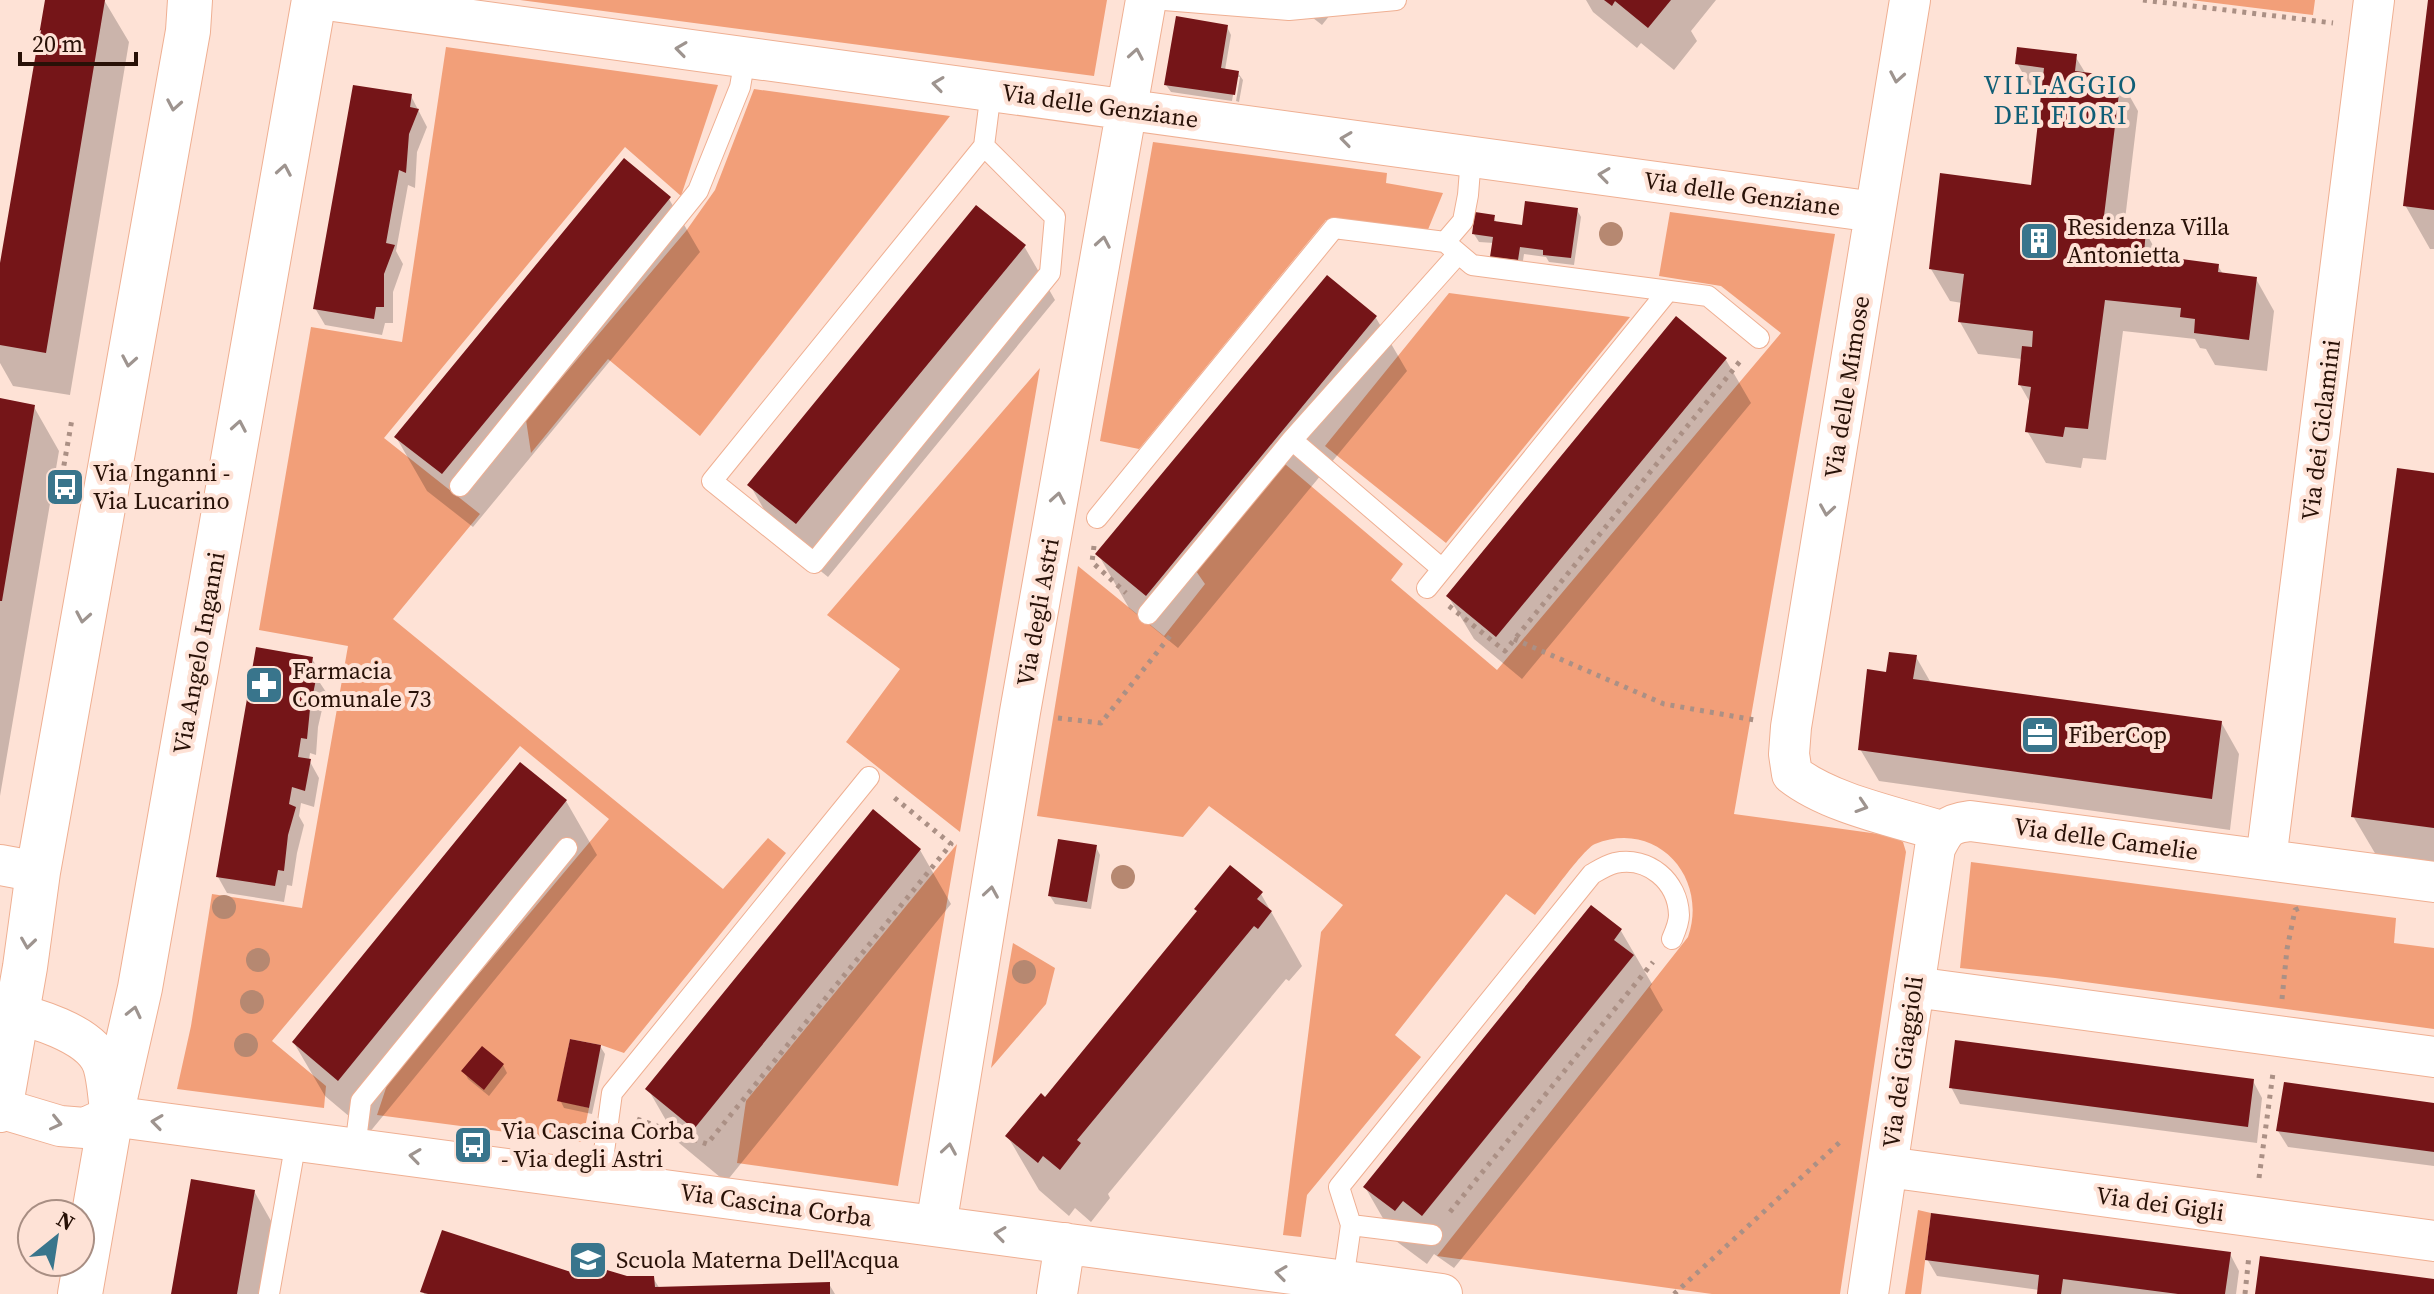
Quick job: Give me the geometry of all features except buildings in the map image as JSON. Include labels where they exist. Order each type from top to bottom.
[{"type":"street","points":[[111,1116],[85,1128],[60,1126],[0,1109],[19,869],[188,31],[190,0]]},
{"type":"street","name":"Via Angelo Inganni","points":[[80,1294],[111,1116],[140,988],[314,0]]},
{"type":"street","name":"Via delle Genziane","points":[[326,0],[1875,212]]},
{"type":"street","name":"Via degli Astri","points":[[936,1226],[1020,712],[1146,0]]},
{"type":"street","name":"Via delle Mimose","points":[[1910,0],[1789,754],[1792,774],[1806,785],[1944,832]]},
{"type":"street","name":"Via dei Ciclamini","points":[[2266,860],[2372,14]]},
{"type":"street","name":"Via delle Camelie","points":[[1944,832],[1952,823],[1970,821],[2434,882]]},
{"type":"street","name":"Via dei Giaggioli","points":[[1868,1294],[1935,848],[1944,832]]},
{"type":"street","points":[[1914,987],[2275,1054],[2434,1057]]},
{"type":"street","name":"Via Angelo Inganni","points":[[8,1012],[71,1034],[92,1047],[103,1064],[111,1116]]},
{"type":"street","name":"Via Cascina Corba","points":[[111,1116],[1442,1294]]},
{"type":"street","name":"Via dei Gigli","points":[[1887,1167],[2434,1241]]},
{"type":"street","points":[[1057,1294],[1065,1243]]},
{"type":"lane","points":[[1164,0],[1289,10],[1396,0]]},
{"type":"lane","points":[[460,486],[698,191],[740,87],[745,58]]},
{"type":"lane","points":[[984,146],[1055,217],[1050,273],[814,563],[712,481],[984,146],[991,91]]},
{"type":"lane","points":[[1148,614],[1451,248],[1463,221],[1471,157]]},
{"type":"lane","points":[[1097,518],[1334,228],[1451,248],[1472,265],[1708,296],[1759,338]]},
{"type":"lane","points":[[1427,588],[1668,291]]},
{"type":"lane","points":[[1292,440],[1441,568]]},
{"type":"lane","points":[[600,1181],[612,1093],[869,777]]},
{"type":"lane","points":[[355,1148],[361,1101],[567,848]]},
{"type":"lane","points":[[1343,1281],[1351,1225],[1339,1187],[1592,874],[1611,864],[1632,861],[1651,867],[1667,880],[1677,899],[1679,919],[1672,939]]},
{"type":"lane","points":[[269,1294],[296,1141]]},
{"type":"lane","points":[[1351,1225],[1432,1235]]},
{"type":"path","points":[[2143,0],[2372,14]]},
{"type":"path","points":[[1427,588],[1505,651],[1759,338]]},
{"type":"path","points":[[56,517],[72,419]]},
{"type":"path","points":[[1053,718],[1101,723],[1170,636],[1092,562],[1097,518]]},
{"type":"path","points":[[1514,639],[1664,704],[1756,720]]},
{"type":"path","points":[[610,1109],[707,1144],[951,844],[869,777]]},
{"type":"path","points":[[2259,1178],[2287,949],[2295,910],[2305,905]]},
{"type":"path","points":[[1432,1235],[1672,939]]},
{"type":"path","points":[[1674,1294],[1840,1142]]},
{"type":"path","points":[[2245,1294],[2250,1246]]},
{"type":"shaded area","points":[[520,0],[1107,0],[1094,76]]},
{"type":"shaded area","points":[[2191,0],[2315,0],[2313,15]]},
{"type":"shaded area","points":[[446,47],[718,85],[681,196],[625,147],[384,438],[480,514],[393,619],[723,889],[768,838],[786,853],[624,1053],[570,1039],[558,1100],[589,1108],[582,1142],[377,1115],[388,1082],[609,819],[520,746],[272,1041],[326,1086],[324,1108],[177,1089],[191,1026],[212,894],[302,908],[348,646],[259,630],[311,327],[402,342]]},
{"type":"shaded area","points":[[754,89],[950,116],[700,436],[608,359],[531,453],[526,420],[686,231],[715,190]]},
{"type":"shaded area","points":[[1153,142],[1387,173],[1386,183],[1443,193],[1427,232],[1326,220],[1139,449],[1100,441]]},
{"type":"shaded area","points":[[1670,212],[1835,234],[1734,814],[1893,836],[1903,842],[1906,852],[1840,1294],[1712,1294],[1437,1256],[1688,937],[1693,915],[1691,894],[1684,875],[1672,859],[1657,847],[1638,840],[1617,838],[1595,844],[1574,865],[1535,915],[1506,894],[1395,1035],[1421,1057],[1307,1195],[1301,1237],[1283,1235],[1321,932],[1343,905],[1209,806],[1183,837],[1037,816],[1078,566],[1164,636],[1205,584],[1196,571],[1285,464],[1403,564],[1391,580],[1497,670],[1781,333],[1721,286],[1659,276]]},
{"type":"shaded area","points":[[1449,293],[1630,317],[1446,543],[1325,446]]},
{"type":"shaded area","points":[[1040,368],[960,832],[846,742],[900,669],[827,615]]},
{"type":"shaded area","points":[[957,844],[898,1186],[737,1163],[746,1101]]},
{"type":"shaded area","points":[[1971,862],[2396,918],[2394,943],[2434,948],[2434,1029],[1960,968]]},
{"type":"shaded area","points":[[1013,943],[1055,968],[1046,1004],[991,1068]]},
{"type":"shaded area","points":[[1918,1210],[1931,1213],[1921,1294],[1905,1294]]},
{"type":"place","name":"Residenza Villa Antonietta","points":[[2039,241]]},
{"type":"place","name":"Via Inganni - Via Lucarino","points":[[65,487]]},
{"type":"place","name":"Farmacia Comunale 73","points":[[264,685]]},
{"type":"place","name":"FiberCop","points":[[2040,735]]},
{"type":"place","name":"Via Cascina Corba - Via degli Astri","points":[[473,1145]]},
{"type":"place","name":"Scuola Materna Dell'Acqua","points":[[588,1260]]},
{"type":"district","name":"VILLAGGIO DEI FIORI","points":[[2061,100]]}]
